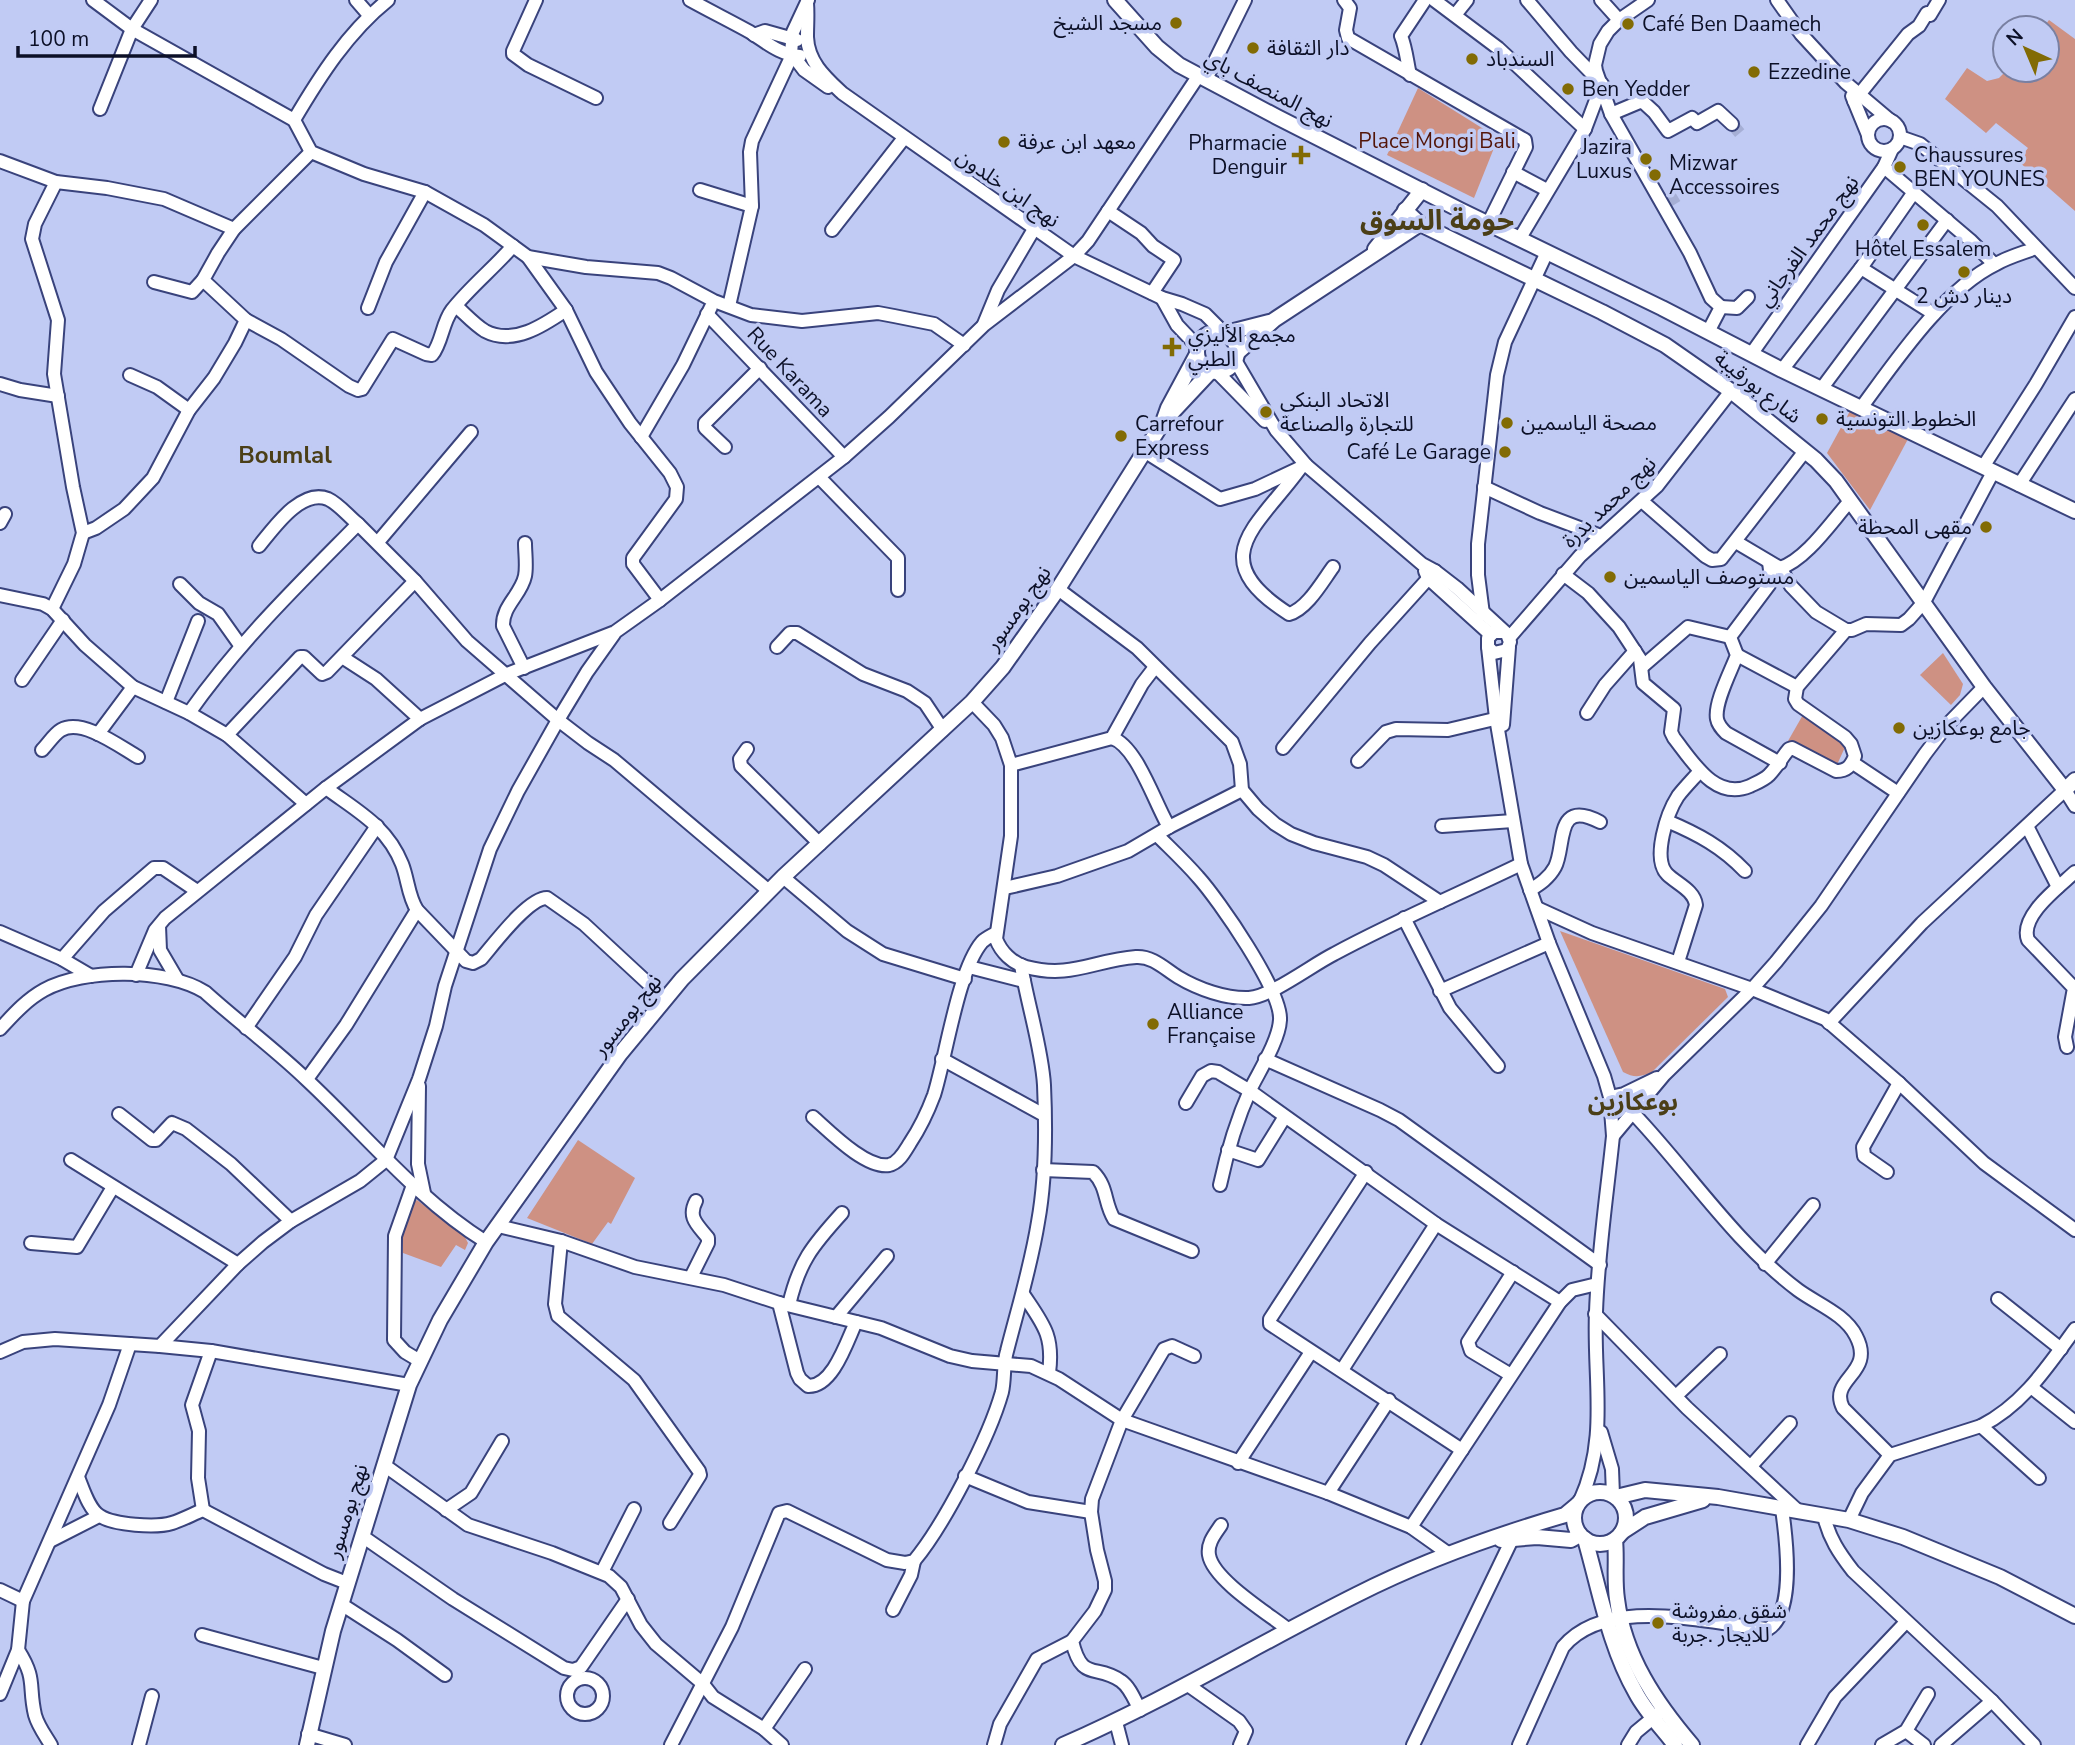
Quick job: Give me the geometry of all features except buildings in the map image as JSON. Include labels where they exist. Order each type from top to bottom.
[{"type":"main road","name":"نهج المنصف باي","points":[[1115,0],[1157,47],[1179,65],[1422,190]]},
{"type":"main road","name":"نهج بومسور","points":[[1366,261],[1422,190]]},
{"type":"main road","name":"شارع بورقيبة","points":[[1422,190],[2075,511]]},
{"type":"main road","name":"شارع بورقيبة","points":[[1405,210],[1420,224],[1665,345],[1731,391],[1805,451],[1836,481],[1984,687],[2070,785]]},
{"type":"main road","name":"نهج بومسور","points":[[1163,422],[1213,372],[1224,371],[1274,320],[1420,224]]},
{"type":"main road","name":"نهج بومسور","points":[[307,1739],[323,1668],[347,1583],[409,1385],[440,1320],[486,1242],[620,1054],[705,954],[783,877],[943,730],[1003,667],[1058,589],[1163,422],[1207,334],[1224,333],[1274,320]]},
{"type":"main road","points":[[1224,333],[1232,338],[1236,356]]},
{"type":"main road","points":[[1197,351],[1199,363],[1213,372]]},
{"type":"main road","points":[[1063,1745],[1140,1710],[1358,1594],[1485,1540],[1515,1535],[1565,1515],[1595,1492],[1614,1496],[1645,1490],[1718,1497],[1849,1520],[1903,1537],[2000,1577],[2075,1616]]},
{"type":"main road","points":[[1613,1619],[1619,1536],[1627,1517],[1625,1509],[1614,1496]]},
{"type":"main road","points":[[1515,1535],[1571,1540],[1583,1537],[1595,1544],[1605,1544],[1645,1517],[1718,1497]]},
{"type":"main road","points":[[1579,1503],[1574,1521],[1583,1537],[1613,1619],[1628,1678],[1659,1714],[1692,1745]]},
{"type":"main road","points":[[1659,1714],[1675,1745]]},
{"type":"street","points":[[93,0],[132,29],[293,120],[311,152],[364,174],[425,192],[484,225],[528,257],[566,310],[596,372],[641,437],[670,473],[677,487],[676,499],[633,558],[633,565],[660,600]]},
{"type":"street","points":[[100,109],[132,29],[151,0]]},
{"type":"street","points":[[356,0],[369,15]]},
{"type":"street","points":[[293,120],[344,44],[369,15],[388,0]]},
{"type":"street","points":[[536,0],[513,54],[528,65],[596,98]]},
{"type":"street","name":"نهج ابن خلدون","points":[[690,0],[767,45],[792,55],[810,75],[825,86],[842,93]]},
{"type":"street","points":[[136,975],[146,948],[159,925],[197,891],[326,788],[420,719],[507,674],[615,632],[844,457],[890,418],[984,325],[1074,256],[1088,241],[1203,77],[1245,0]]},
{"type":"street","points":[[1344,0],[1350,8],[1346,30],[1348,38],[1525,140],[1526,147],[1489,224]]},
{"type":"street","points":[[1410,75],[1401,36],[1425,0]]},
{"type":"street","points":[[1434,0],[1498,48],[1586,129]]},
{"type":"street","points":[[1455,15],[1467,0]]},
{"type":"street","points":[[1527,0],[1602,85]]},
{"type":"street","points":[[1601,0],[1619,20]]},
{"type":"street","points":[[1648,0],[1619,20],[1603,39],[1595,65],[1611,114],[1664,204],[1712,298],[1721,307],[1737,308],[1748,296]]},
{"type":"street","points":[[1777,0],[1801,34],[1858,98],[1899,129],[1900,137],[1892,149],[1883,151],[1875,148],[1869,141],[1858,98]]},
{"type":"street","points":[[1858,98],[1927,13],[1930,15],[1939,0]]},
{"type":"street","points":[[729,306],[752,206],[751,141],[792,55],[792,38],[799,16],[808,1]]},
{"type":"street","points":[[808,1],[809,48]]},
{"type":"street","name":"نهج ابن خلدون","points":[[754,35],[765,32],[792,38],[809,48],[817,67],[842,93],[1034,229],[1074,256],[1157,296],[1205,314],[1224,333]]},
{"type":"street","name":"نهج ابن خلدون","points":[[792,55],[809,48]]},
{"type":"street","points":[[1520,239],[1586,129],[1602,85]]},
{"type":"street","points":[[1611,114],[1642,101],[1668,131],[1692,118],[1697,123],[1718,111],[1732,124]]},
{"type":"street","points":[[1868,135],[1878,120],[1891,121]]},
{"type":"street","points":[[1900,137],[1920,144],[1997,206],[2075,288]]},
{"type":"street","points":[[832,230],[904,138]]},
{"type":"street","name":"نهج محمد الفرجاني","points":[[1752,353],[1884,167],[1892,149]]},
{"type":"street","points":[[154,282],[192,292],[203,280],[234,229],[311,152]]},
{"type":"street","points":[[0,161],[56,182],[130,191],[164,199],[234,229]]},
{"type":"street","points":[[1884,167],[1994,264]]},
{"type":"street","points":[[1513,172],[1547,190]]},
{"type":"street","points":[[52,609],[74,564],[83,533],[54,373],[58,320],[31,233],[56,182]]},
{"type":"street","points":[[700,190],[752,206]]},
{"type":"street","points":[[368,308],[386,262],[425,192]]},
{"type":"street","points":[[1782,369],[1861,268],[1914,192]]},
{"type":"street","points":[[1108,211],[1174,260],[1157,296],[1197,351]]},
{"type":"street","points":[[1822,388],[1947,220]]},
{"type":"street","points":[[984,325],[998,290],[1034,229]]},
{"type":"street","points":[[203,280],[246,320],[281,339],[324,370],[358,390],[365,386],[393,339],[432,355],[438,346],[445,322],[456,306],[513,246]]},
{"type":"street","points":[[1861,408],[1934,314],[1961,289],[1994,264],[2036,248]]},
{"type":"street","points":[[1547,252],[1505,342],[1501,357],[1492,408],[1478,544],[1478,575],[1483,611],[1496,638],[1502,743],[1521,864],[1610,1097],[1613,1136],[1595,1314],[1599,1424],[1594,1466],[1579,1503]]},
{"type":"street","points":[[528,257],[586,267],[658,273],[751,315],[793,321],[878,313],[934,324],[964,345]]},
{"type":"street","points":[[1861,268],[1934,314]]},
{"type":"street","points":[[641,437],[683,365],[714,300]]},
{"type":"street","points":[[456,306],[484,330],[502,337],[543,326],[566,310]]},
{"type":"street","points":[[1708,331],[1721,307]]},
{"type":"street","name":"Rue Karama","points":[[707,314],[844,457]]},
{"type":"street","points":[[1736,542],[1775,565],[1816,612],[1846,630],[1854,630],[1866,624],[1901,625],[1924,602],[1988,470],[2075,317]]},
{"type":"street","points":[[83,533],[110,520],[138,495],[161,465],[188,410],[236,343],[246,320]]},
{"type":"street","points":[[1236,356],[1276,430],[1304,466],[1422,564],[1496,638],[1500,718]]},
{"type":"street","points":[[725,447],[705,428],[705,422],[760,368]]},
{"type":"street","points":[[1213,372],[1276,430]]},
{"type":"street","points":[[130,375],[157,387],[188,410]]},
{"type":"street","points":[[0,384],[58,396]]},
{"type":"street","name":"نهج محمد بدرة","points":[[1496,638],[1601,536],[1643,502],[1731,391]]},
{"type":"street","points":[[2019,485],[2075,399]]},
{"type":"street","points":[[378,542],[471,432]]},
{"type":"street","points":[[1144,451],[1220,499],[1255,489],[1304,466]]},
{"type":"street","points":[[1643,502],[1705,556],[1712,560],[1721,559],[1805,451]]},
{"type":"street","points":[[1304,466],[1245,541],[1242,561],[1252,583],[1289,614],[1304,603],[1333,567]]},
{"type":"street","points":[[818,477],[898,558],[898,590]]},
{"type":"street","points":[[1484,487],[1540,513],[1601,536]]},
{"type":"street","points":[[259,546],[287,514],[302,503],[315,499],[329,500],[378,542],[453,627],[558,720],[614,760],[769,891]]},
{"type":"street","points":[[1775,565],[1789,565],[1799,558],[1850,501]]},
{"type":"street","points":[[189,713],[240,645],[358,524]]},
{"type":"street","points":[[524,543],[524,579],[505,610],[503,619],[503,626],[524,668]]},
{"type":"street","points":[[1730,637],[1769,585],[1775,565]]},
{"type":"street","points":[[1432,574],[1483,611]]},
{"type":"street","points":[[1283,748],[1376,635],[1432,574]]},
{"type":"street","points":[[1563,574],[1588,593],[1619,627],[1643,666]]},
{"type":"street","points":[[227,735],[300,657],[304,657],[324,674],[415,581]]},
{"type":"street","points":[[180,584],[199,603],[218,614],[240,645]]},
{"type":"street","points":[[1058,589],[1117,631],[1232,742],[1240,764],[1242,790],[1258,810],[1292,834],[1314,843],[1367,857],[1384,865],[1440,902]]},
{"type":"street","points":[[0,595],[43,604],[52,609],[92,652],[133,687],[189,713],[227,735],[306,804]]},
{"type":"street","points":[[22,680],[63,620]]},
{"type":"street","points":[[166,702],[198,621]]},
{"type":"street","points":[[1730,637],[1688,627],[1643,666],[1641,675],[1643,683],[1674,709],[1671,732],[1700,771],[1716,785],[1731,791],[1768,777],[1792,748],[1836,771],[1843,771],[1853,763],[1855,756],[1851,744],[1795,699],[1797,687],[1846,630]]},
{"type":"street","points":[[160,1346],[238,1264],[291,1221],[360,1181],[386,1160],[419,1079],[456,952],[490,849],[518,791],[558,720],[615,632]]},
{"type":"street","points":[[777,647],[790,633],[797,634],[863,674],[907,691],[925,703],[943,730]]},
{"type":"street","points":[[1730,637],[1737,655],[1797,687]]},
{"type":"street","points":[[1587,713],[1605,685],[1634,651]]},
{"type":"street","points":[[1737,655],[1718,705],[1716,718],[1719,726],[1726,733],[1780,763]]},
{"type":"street","points":[[342,657],[376,679],[420,719]]},
{"type":"street","points":[[1112,738],[1142,684],[1155,667]]},
{"type":"street","points":[[98,734],[133,687]]},
{"type":"street","points":[[1613,1136],[1664,1075],[1752,989],[1821,906],[1947,725],[1984,687]]},
{"type":"street","points":[[972,702],[994,725],[1002,738],[1011,765],[1011,836],[996,933],[997,944],[1021,965],[1047,972],[1063,972],[1143,957],[1158,963],[1196,987],[1248,998],[1272,990],[1333,954],[1404,918],[1521,864]]},
{"type":"street","points":[[1358,761],[1386,732],[1396,729],[1448,730],[1500,718]]},
{"type":"street","points":[[42,750],[60,731],[71,726],[98,734],[138,757]]},
{"type":"street","points":[[1011,765],[1112,738],[1119,740],[1138,765],[1168,827]]},
{"type":"street","points":[[747,749],[740,759],[741,766],[820,844]]},
{"type":"street","points":[[1853,763],[1898,793]]},
{"type":"street","points":[[1678,962],[1696,905],[1691,893],[1661,866],[1659,858],[1667,821],[1678,796],[1700,771]]},
{"type":"street","points":[[2070,785],[2075,806]]},
{"type":"street","points":[[1829,1023],[1922,923],[2070,785]]},
{"type":"street","points":[[326,788],[389,838],[403,867],[417,910],[466,961],[473,963],[481,959],[526,909],[540,898],[547,898],[584,924],[665,999]]},
{"type":"street","points":[[1005,888],[1057,876],[1128,851],[1168,827],[1242,790]]},
{"type":"street","points":[[1530,890],[1544,881],[1555,867],[1561,853],[1559,839],[1567,822],[1576,816],[1584,815],[1600,822]]},
{"type":"street","points":[[1442,827],[1513,821]]},
{"type":"street","points":[[1667,821],[1716,844],[1745,871]]},
{"type":"street","points":[[246,1028],[295,957],[316,915],[377,826]]},
{"type":"street","points":[[2027,826],[2058,887]]},
{"type":"street","points":[[1157,835],[1200,878],[1219,904],[1272,990],[1280,1020],[1228,1150],[1220,1185]]},
{"type":"street","points":[[62,959],[104,911],[154,868],[163,868],[197,891]]},
{"type":"street","points":[[2067,1047],[2065,1037],[2074,988],[2028,940],[2026,933],[2037,909],[2075,872]]},
{"type":"street","points":[[783,877],[847,931],[883,954],[967,973],[1024,981]]},
{"type":"street","points":[[1537,908],[1592,933],[1752,989],[1829,1023],[1899,1083],[1984,1163],[2075,1230]]},
{"type":"street","points":[[307,1079],[346,1025],[417,910]]},
{"type":"street","points":[[1404,918],[1440,991],[1458,1019],[1498,1066]]},
{"type":"street","points":[[159,925],[160,950],[177,979]]},
{"type":"street","points":[[0,932],[62,959],[91,976]]},
{"type":"street","points":[[813,1117],[864,1158],[890,1165],[904,1153],[924,1119],[934,1094],[967,973],[981,943],[996,933]]},
{"type":"street","points":[[1440,991],[1549,943]]},
{"type":"street","points":[[893,1610],[911,1575],[914,1560],[945,1513],[983,1441],[1000,1396],[1004,1384],[1004,1362],[1023,1294],[1038,1222],[1043,1170],[1044,1083],[1021,965]]},
{"type":"street","points":[[0,1029],[23,1005],[43,990],[70,981],[91,976],[136,975],[190,983],[205,992],[307,1079],[413,1185],[451,1218],[486,1242]]},
{"type":"street","points":[[942,1059],[1044,1115]]},
{"type":"street","points":[[1265,1059],[1399,1120],[1600,1265]]},
{"type":"street","points":[[1186,1103],[1202,1076],[1211,1071],[1218,1072],[1250,1091],[1284,1118],[1366,1172],[1436,1224],[1560,1302]]},
{"type":"street","points":[[1610,1097],[1624,1094],[1664,1075]]},
{"type":"street","points":[[419,1079],[418,1164],[424,1194]]},
{"type":"street","points":[[1887,1172],[1864,1156],[1863,1147],[1899,1083]]},
{"type":"street","points":[[1633,1113],[1672,1154],[1713,1206],[1765,1264],[1844,1320],[1852,1329],[1860,1348],[1861,1363],[1840,1391],[1839,1401],[1890,1455]]},
{"type":"street","points":[[119,1114],[152,1140],[156,1140],[175,1122],[231,1164],[291,1221]]},
{"type":"street","points":[[1228,1150],[1258,1160],[1284,1118]]},
{"type":"street","points":[[71,1160],[238,1264]]},
{"type":"street","points":[[1043,1170],[1093,1172],[1105,1189],[1114,1219],[1192,1251]]},
{"type":"street","points":[[1366,1172],[1270,1319],[1271,1326],[1389,1400],[1462,1450]]},
{"type":"street","points":[[413,1185],[395,1236],[394,1340],[405,1352],[420,1360]]},
{"type":"street","points":[[31,1243],[77,1247],[114,1187]]},
{"type":"street","points":[[691,1278],[708,1243],[708,1238],[693,1220],[692,1210],[696,1201]]},
{"type":"street","points":[[1765,1264],[1813,1205]]},
{"type":"street","points":[[842,1213],[815,1243],[801,1265],[784,1304],[797,1373],[808,1386],[816,1386],[827,1377],[838,1362],[856,1322]]},
{"type":"street","points":[[1342,1370],[1436,1224]]},
{"type":"street","points":[[498,1226],[561,1241],[635,1266],[881,1328],[950,1356],[972,1361],[1031,1366],[1049,1373],[1122,1420],[1328,1493],[1411,1527],[1449,1554]]},
{"type":"street","points":[[561,1241],[555,1304],[558,1315],[634,1380],[697,1465],[700,1475],[670,1523]]},
{"type":"street","points":[[836,1317],[887,1256]]},
{"type":"street","points":[[1511,1376],[1471,1351],[1468,1342],[1513,1272]]},
{"type":"street","points":[[1411,1527],[1560,1302],[1572,1290],[1597,1284]]},
{"type":"street","points":[[1023,1294],[1047,1333],[1051,1346],[1049,1373]]},
{"type":"street","points":[[1998,1299],[2061,1349]]},
{"type":"street","points":[[1519,1745],[1563,1647],[1581,1630],[1613,1619],[1653,1616],[1768,1629],[1774,1626],[1781,1615],[1785,1595],[1789,1509],[1751,1466],[1676,1396],[1595,1314]]},
{"type":"street","points":[[1849,1520],[1862,1493],[1890,1455],[1981,1426],[2012,1406],[2031,1387],[2075,1329]]},
{"type":"street","points":[[0,1352],[23,1342],[55,1339],[160,1346],[211,1351],[409,1385]]},
{"type":"street","points":[[0,1694],[18,1650],[23,1601],[109,1405],[130,1344]]},
{"type":"street","points":[[995,1745],[1000,1724],[1037,1659],[1072,1641],[1095,1611],[1105,1590],[1091,1512],[1095,1489],[1122,1420],[1164,1349],[1172,1346],[1194,1356]]},
{"type":"street","points":[[203,1510],[198,1478],[200,1431],[192,1405],[211,1351]]},
{"type":"street","points":[[1238,1463],[1311,1352]]},
{"type":"street","points":[[1676,1396],[1720,1354]]},
{"type":"street","points":[[2031,1387],[2075,1422]]},
{"type":"street","points":[[1328,1493],[1389,1400]]},
{"type":"street","points":[[1751,1466],[1790,1423]]},
{"type":"street","points":[[1599,1424],[1612,1469],[1614,1496]]},
{"type":"street","points":[[1981,1426],[2039,1478]]},
{"type":"street","points":[[446,1510],[471,1493],[502,1441]]},
{"type":"street","points":[[384,1465],[468,1525],[602,1572],[621,1587],[641,1625],[656,1644],[702,1682],[713,1697],[764,1729],[782,1745]]},
{"type":"street","points":[[965,1476],[1028,1502],[1091,1512]]},
{"type":"street","points":[[78,1477],[90,1504],[99,1516],[124,1523],[156,1526],[173,1523],[203,1510]]},
{"type":"street","points":[[602,1572],[634,1509]]},
{"type":"street","points":[[203,1510],[324,1574],[347,1583]]},
{"type":"street","points":[[671,1745],[732,1626],[782,1511],[787,1511],[887,1560],[905,1563],[914,1560]]},
{"type":"street","points":[[50,1541],[99,1516]]},
{"type":"street","points":[[1824,1516],[1828,1535],[1840,1556],[1853,1571],[1992,1701],[2034,1745]]},
{"type":"street","points":[[1221,1525],[1209,1547],[1212,1565],[1227,1582],[1289,1630]]},
{"type":"street","points":[[1413,1745],[1515,1535]]},
{"type":"street","points":[[362,1536],[453,1600],[574,1675],[628,1599]]},
{"type":"street","points":[[0,1590],[23,1601]]},
{"type":"street","points":[[341,1604],[446,1675]]},
{"type":"street","points":[[1807,1745],[1835,1697],[1906,1622]]},
{"type":"street","points":[[202,1635],[323,1668]]},
{"type":"street","points":[[1072,1641],[1078,1660],[1086,1668],[1122,1681],[1140,1710]]},
{"type":"street","points":[[18,1650],[32,1677],[35,1715],[51,1745]]},
{"type":"street","points":[[764,1729],[805,1669]]},
{"type":"street","points":[[1188,1685],[1239,1721],[1246,1731],[1240,1745]]},
{"type":"street","points":[[1882,1745],[1906,1731],[1928,1694]]},
{"type":"street","points":[[139,1745],[152,1696]]},
{"type":"street","points":[[1941,1745],[1992,1701]]},
{"type":"street","points":[[1628,1745],[1636,1732],[1659,1714]]},
{"type":"street","points":[[1116,1722],[1122,1745]]},
{"type":"street","points":[[1906,1731],[1924,1745]]},
{"type":"street","points":[[307,1739],[345,1745]]},
{"type":"green space","points":[[2061,29],[2075,39],[2075,211],[2018,161],[2028,148],[1996,123],[1986,133],[1945,99],[1967,68],[1987,81],[1991,80],[1991,84],[2061,84]]},
{"type":"green space","name":"Place Mongi Bali","points":[[1418,88],[1498,138],[1474,198],[1387,155]]},
{"type":"green space","points":[[1850,411],[1908,439],[1870,510],[1827,453]]},
{"type":"green space","points":[[1943,653],[1963,684],[1960,695],[1951,705],[1920,675]]},
{"type":"green space","points":[[1804,713],[1846,745],[1836,767],[1788,741]]},
{"type":"green space","points":[[1560,931],[1725,989],[1728,997],[1652,1072],[1638,1076],[1627,1074],[1623,1072]]},
{"type":"green space","points":[[578,1140],[635,1178],[611,1224],[608,1222],[592,1244],[527,1218]]},
{"type":"green space","points":[[417,1200],[465,1237],[468,1243],[465,1250],[456,1245],[441,1267],[403,1253],[402,1233]]},
{"type":"tunnel","points":[[1732,124],[1743,137]]},
{"type":"tunnel","points":[[1667,202],[1682,193]]},
{"type":"place","name":"مسجد الشيخ","points":[[1176,23]]},
{"type":"place","name":"Café Ben Daamech","points":[[1628,24]]},
{"type":"place","name":"دار الثقافة","points":[[1253,48]]},
{"type":"place","name":"السندباد","points":[[1472,59]]},
{"type":"place","name":"Ezzedine","points":[[1754,72]]},
{"type":"place","name":"Ben Yedder","points":[[1568,89]]},
{"type":"place","name":"معهد ابن عرفة","points":[[1004,142]]},
{"type":"place","name":"Pharmacie Denguir","points":[[1301,155]]},
{"type":"place","name":"Jazira Luxus","points":[[1646,159]]},
{"type":"place","name":"Chaussures BEN YOUNES","points":[[1900,167]]},
{"type":"place","name":"Mizwar Accessoires","points":[[1655,175]]},
{"type":"place","name":"Hôtel Essalem","points":[[1923,225]]},
{"type":"place","name":"2 دينار دش","points":[[1964,272]]},
{"type":"place","name":"مجمع الأليزي الطبي","points":[[1172,347]]},
{"type":"place","name":"الاتحاد البنكي للتجارة والصناعة","points":[[1266,412]]},
{"type":"place","name":"الخطوط التونسية","points":[[1822,419]]},
{"type":"place","name":"مصحة الياسمين","points":[[1507,423]]},
{"type":"place","name":"Carrefour Express","points":[[1121,436]]},
{"type":"place","name":"Café Le Garage","points":[[1505,452]]},
{"type":"place","name":"مقهى المحطة","points":[[1986,527]]},
{"type":"place","name":"مستوصف الياسمين","points":[[1610,577]]},
{"type":"place","name":"جامع بوعكازين","points":[[1899,728]]},
{"type":"place","name":"Alliance Française","points":[[1153,1024]]},
{"type":"place","name":"شقق مفروشة للايجار .جربة","points":[[1658,1623]]},
{"type":"district","name":"حومة السوق","points":[[1437,220]]},
{"type":"district","name":"Boumlal","points":[[285,455]]},
{"type":"district","name":"بوعكازين","points":[[1633,1102]]}]
